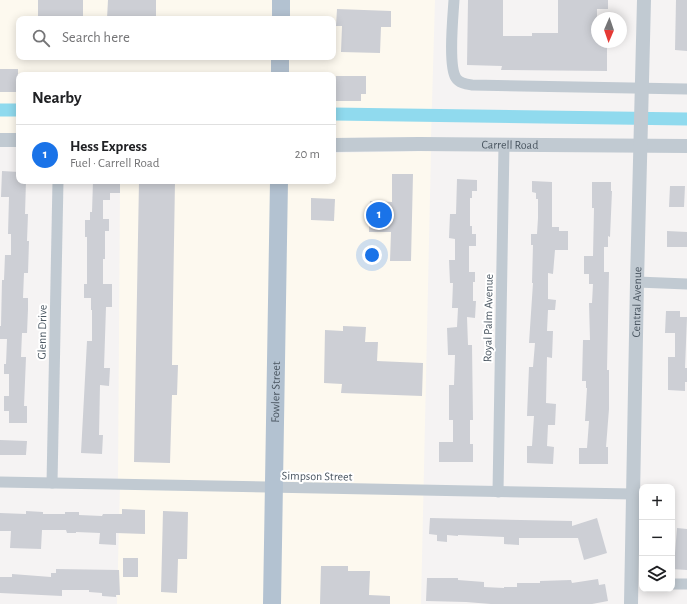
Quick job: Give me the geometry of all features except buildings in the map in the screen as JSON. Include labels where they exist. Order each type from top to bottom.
[{"type":"main road","points":[[281,0],[281,16]]},
{"type":"main road","points":[[280,60],[280,72]]},
{"type":"main road","name":"Fowler Street","points":[[272,604],[279,184]]},
{"type":"street","points":[[454,0],[452,63],[456,78],[462,83],[472,85],[687,89]]},
{"type":"street","name":"Central Avenue","points":[[631,604],[637,583],[633,494],[644,0]]},
{"type":"street","points":[[0,140],[16,140]]},
{"type":"street","name":"Carrell Road","points":[[336,145],[504,145],[641,140],[687,146]]},
{"type":"street","name":"Royal Palm Avenue","points":[[498,492],[504,145]]},
{"type":"street","name":"Glenn Drive","points":[[52,483],[58,184]]},
{"type":"street","points":[[637,282],[687,284]]},
{"type":"street","name":"Simpson Street","points":[[0,482],[633,494]]},
{"type":"street","points":[[675,584],[687,584]]},
{"type":"shaded area","points":[[0,0],[275,0],[275,16],[16,16],[16,60],[274,60],[274,72],[16,72],[16,133],[0,133]]},
{"type":"shaded area","points":[[287,0],[435,0],[431,137],[336,138],[336,72],[286,72],[287,60],[336,60],[336,16],[287,16]]},
{"type":"shaded area","points":[[431,151],[421,604],[278,604],[285,184],[336,184],[336,153]]},
{"type":"shaded area","points":[[120,184],[273,184],[265,604],[117,604],[120,485],[118,485]]},
{"type":"waterway","points":[[0,110],[16,110]]},
{"type":"waterway","points":[[336,114],[687,119]]},
{"type":"place","name":"Hess Express","points":[[379,215]]}]
